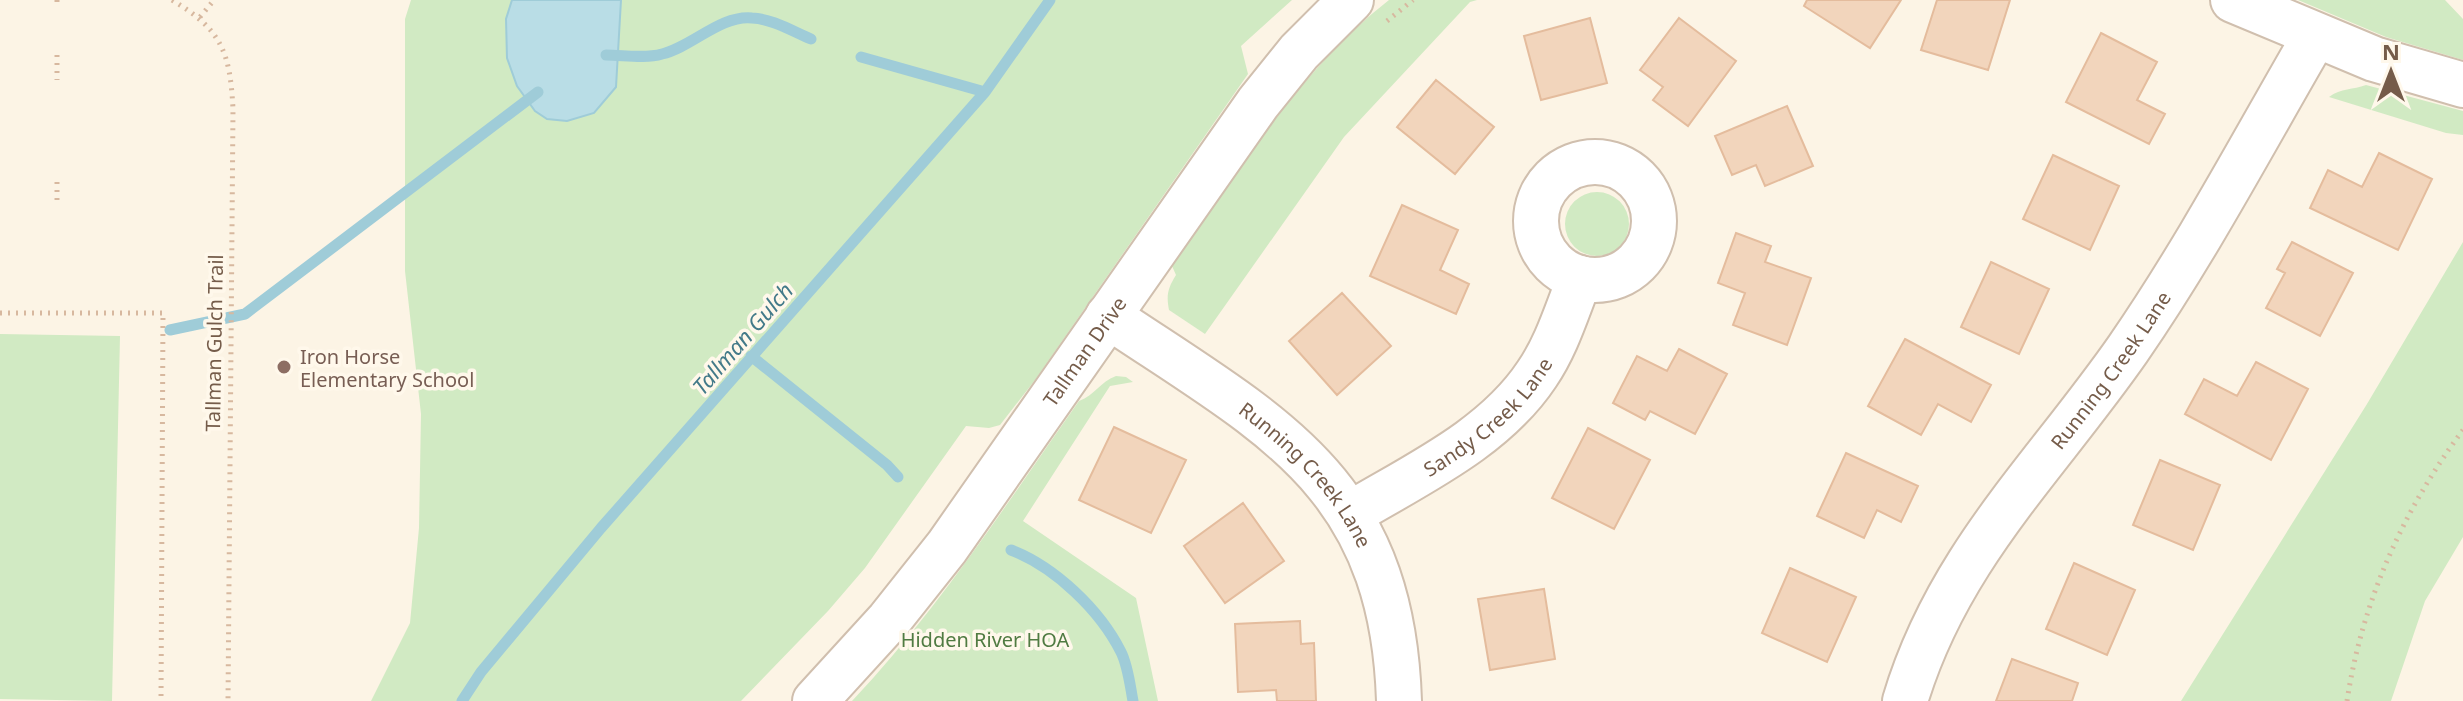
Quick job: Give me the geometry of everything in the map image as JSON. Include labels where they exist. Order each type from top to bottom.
[{"type":"street","name":"Tallman Drive","points":[[815,701],[889,620],[947,547],[1258,103],[1299,52],[1351,0]]},
{"type":"street","points":[[2233,0],[2391,65],[2463,85]]},
{"type":"street","name":"Running Creek Lane","points":[[1905,701],[1933,627],[1981,542],[2146,322],[2210,223],[2315,36]]},
{"type":"street","name":"Sandy Creek Lane","points":[[1350,514],[1457,451],[1507,409],[1536,376],[1554,344],[1580,278]]},
{"type":"street","name":"Running Creek Lane","points":[[1108,316],[1239,405],[1289,442],[1313,465],[1350,514],[1374,560],[1387,598],[1397,659],[1399,701]]},
{"type":"path","points":[[172,0],[200,17],[214,0]]},
{"type":"path","name":"Tallman Gulch Trail","points":[[200,17],[231,69],[233,109],[228,701]]},
{"type":"path","points":[[57,55],[57,80]]},
{"type":"path","points":[[57,182],[57,204]]},
{"type":"path","points":[[0,313],[163,313],[161,701]]},
{"type":"path","points":[[2347,701],[2360,639],[2380,573],[2409,513],[2463,430]]},
{"type":"green space","points":[[411,0],[1292,0],[1241,46],[1248,74],[1035,380],[1000,425],[989,428],[966,426],[865,568],[741,701],[371,701],[410,623],[419,528],[421,414],[405,271],[405,19]]},
{"type":"green space","points":[[1389,0],[1477,0],[1470,2],[1344,137],[1205,334],[1169,310],[1168,292],[1176,275],[1172,266],[1298,91],[1356,28]]},
{"type":"green space","points":[[2298,0],[2445,0],[2463,19],[2463,60],[2386,37]]},
{"type":"green space","points":[[2366,85],[2463,111],[2463,135],[2446,133],[2329,97]]},
{"type":"green space","points":[[1597,192],[1620,201],[1629,224],[1620,247],[1597,256],[1574,247],[1565,224],[1574,201]]},
{"type":"green space","points":[[2463,242],[2463,537],[2425,601],[2391,701],[2181,701],[2367,404]]},
{"type":"green space","points":[[0,334],[120,336],[112,701],[0,699]]},
{"type":"green space","name":"Hidden River HOA","points":[[1116,376],[1133,382],[1110,386],[1023,521],[1136,598],[1158,701],[852,701],[943,593],[1079,401]]},
{"type":"water","points":[[512,0],[621,0],[616,87],[594,113],[567,121],[547,119],[535,111],[517,86],[507,58],[506,19]]},
{"type":"building","points":[[1807,0],[1901,0],[1870,48],[1804,6]]},
{"type":"building","points":[[1937,0],[2010,0],[1988,70],[1921,50]]},
{"type":"building","points":[[1590,18],[1607,83],[1541,100],[1524,36]]},
{"type":"building","points":[[1679,18],[1736,61],[1688,126],[1653,100],[1663,87],[1640,70]]},
{"type":"building","points":[[2101,33],[2157,62],[2137,100],[2165,114],[2149,144],[2066,102]]},
{"type":"building","points":[[1436,80],[1494,127],[1455,174],[1397,127]]},
{"type":"building","points":[[1787,106],[1813,166],[1765,186],[1756,165],[1732,175],[1715,136]]},
{"type":"building","points":[[2379,153],[2432,179],[2398,250],[2310,208],[2328,170],[2362,187]]},
{"type":"building","points":[[2053,155],[2119,186],[2090,250],[2023,219]]},
{"type":"building","points":[[1402,205],[1458,230],[1440,270],[1469,284],[1456,314],[1370,276]]},
{"type":"building","points":[[1736,233],[1771,246],[1765,262],[1811,278],[1787,345],[1733,325],[1745,293],[1718,283]]},
{"type":"building","points":[[2292,242],[2353,273],[2320,336],[2266,308],[2285,273],[2277,269]]},
{"type":"building","points":[[1991,262],[2049,289],[2019,354],[1961,327]]},
{"type":"building","points":[[1342,293],[1391,346],[1337,395],[1289,341]]},
{"type":"building","points":[[1905,339],[1991,385],[1971,422],[1938,404],[1921,435],[1868,406]]},
{"type":"building","points":[[1679,349],[1727,374],[1695,434],[1650,411],[1645,420],[1613,403],[1637,356],[1667,371]]},
{"type":"building","points":[[2256,362],[2308,389],[2271,460],[2185,414],[2204,379],[2237,396]]},
{"type":"building","points":[[1114,427],[1186,460],[1151,533],[1079,500]]},
{"type":"building","points":[[1588,428],[1650,460],[1614,529],[1552,498]]},
{"type":"building","points":[[1846,453],[1918,486],[1901,522],[1877,510],[1864,538],[1817,516]]},
{"type":"building","points":[[2160,460],[2220,485],[2193,550],[2133,525]]},
{"type":"building","points":[[1243,503],[1284,561],[1225,603],[1184,546]]},
{"type":"building","points":[[2074,563],[2135,590],[2107,655],[2046,629]]},
{"type":"building","points":[[1790,568],[1856,597],[1827,662],[1762,633]]},
{"type":"building","points":[[1544,589],[1555,659],[1490,670],[1478,599]]},
{"type":"building","points":[[1300,621],[1301,644],[1314,643],[1316,701],[1277,701],[1276,690],[1238,692],[1235,624]]},
{"type":"building","points":[[2012,659],[2078,683],[2072,701],[1996,701]]},
{"type":"waterway","name":"Tallman Gulch","points":[[462,701],[481,672],[601,528],[985,92],[1050,0]]},
{"type":"waterway","points":[[606,55],[641,57],[662,54],[740,18],[767,21],[811,39]]},
{"type":"waterway","points":[[861,57],[985,92]]},
{"type":"waterway","points":[[170,330],[245,314],[538,92]]},
{"type":"waterway","points":[[751,356],[898,477]]},
{"type":"waterway","points":[[1011,550],[1044,567],[1089,606],[1112,636],[1123,657],[1133,701]]},
{"type":"place","name":"Iron Horse Elementary School","points":[[284,367]]}]
